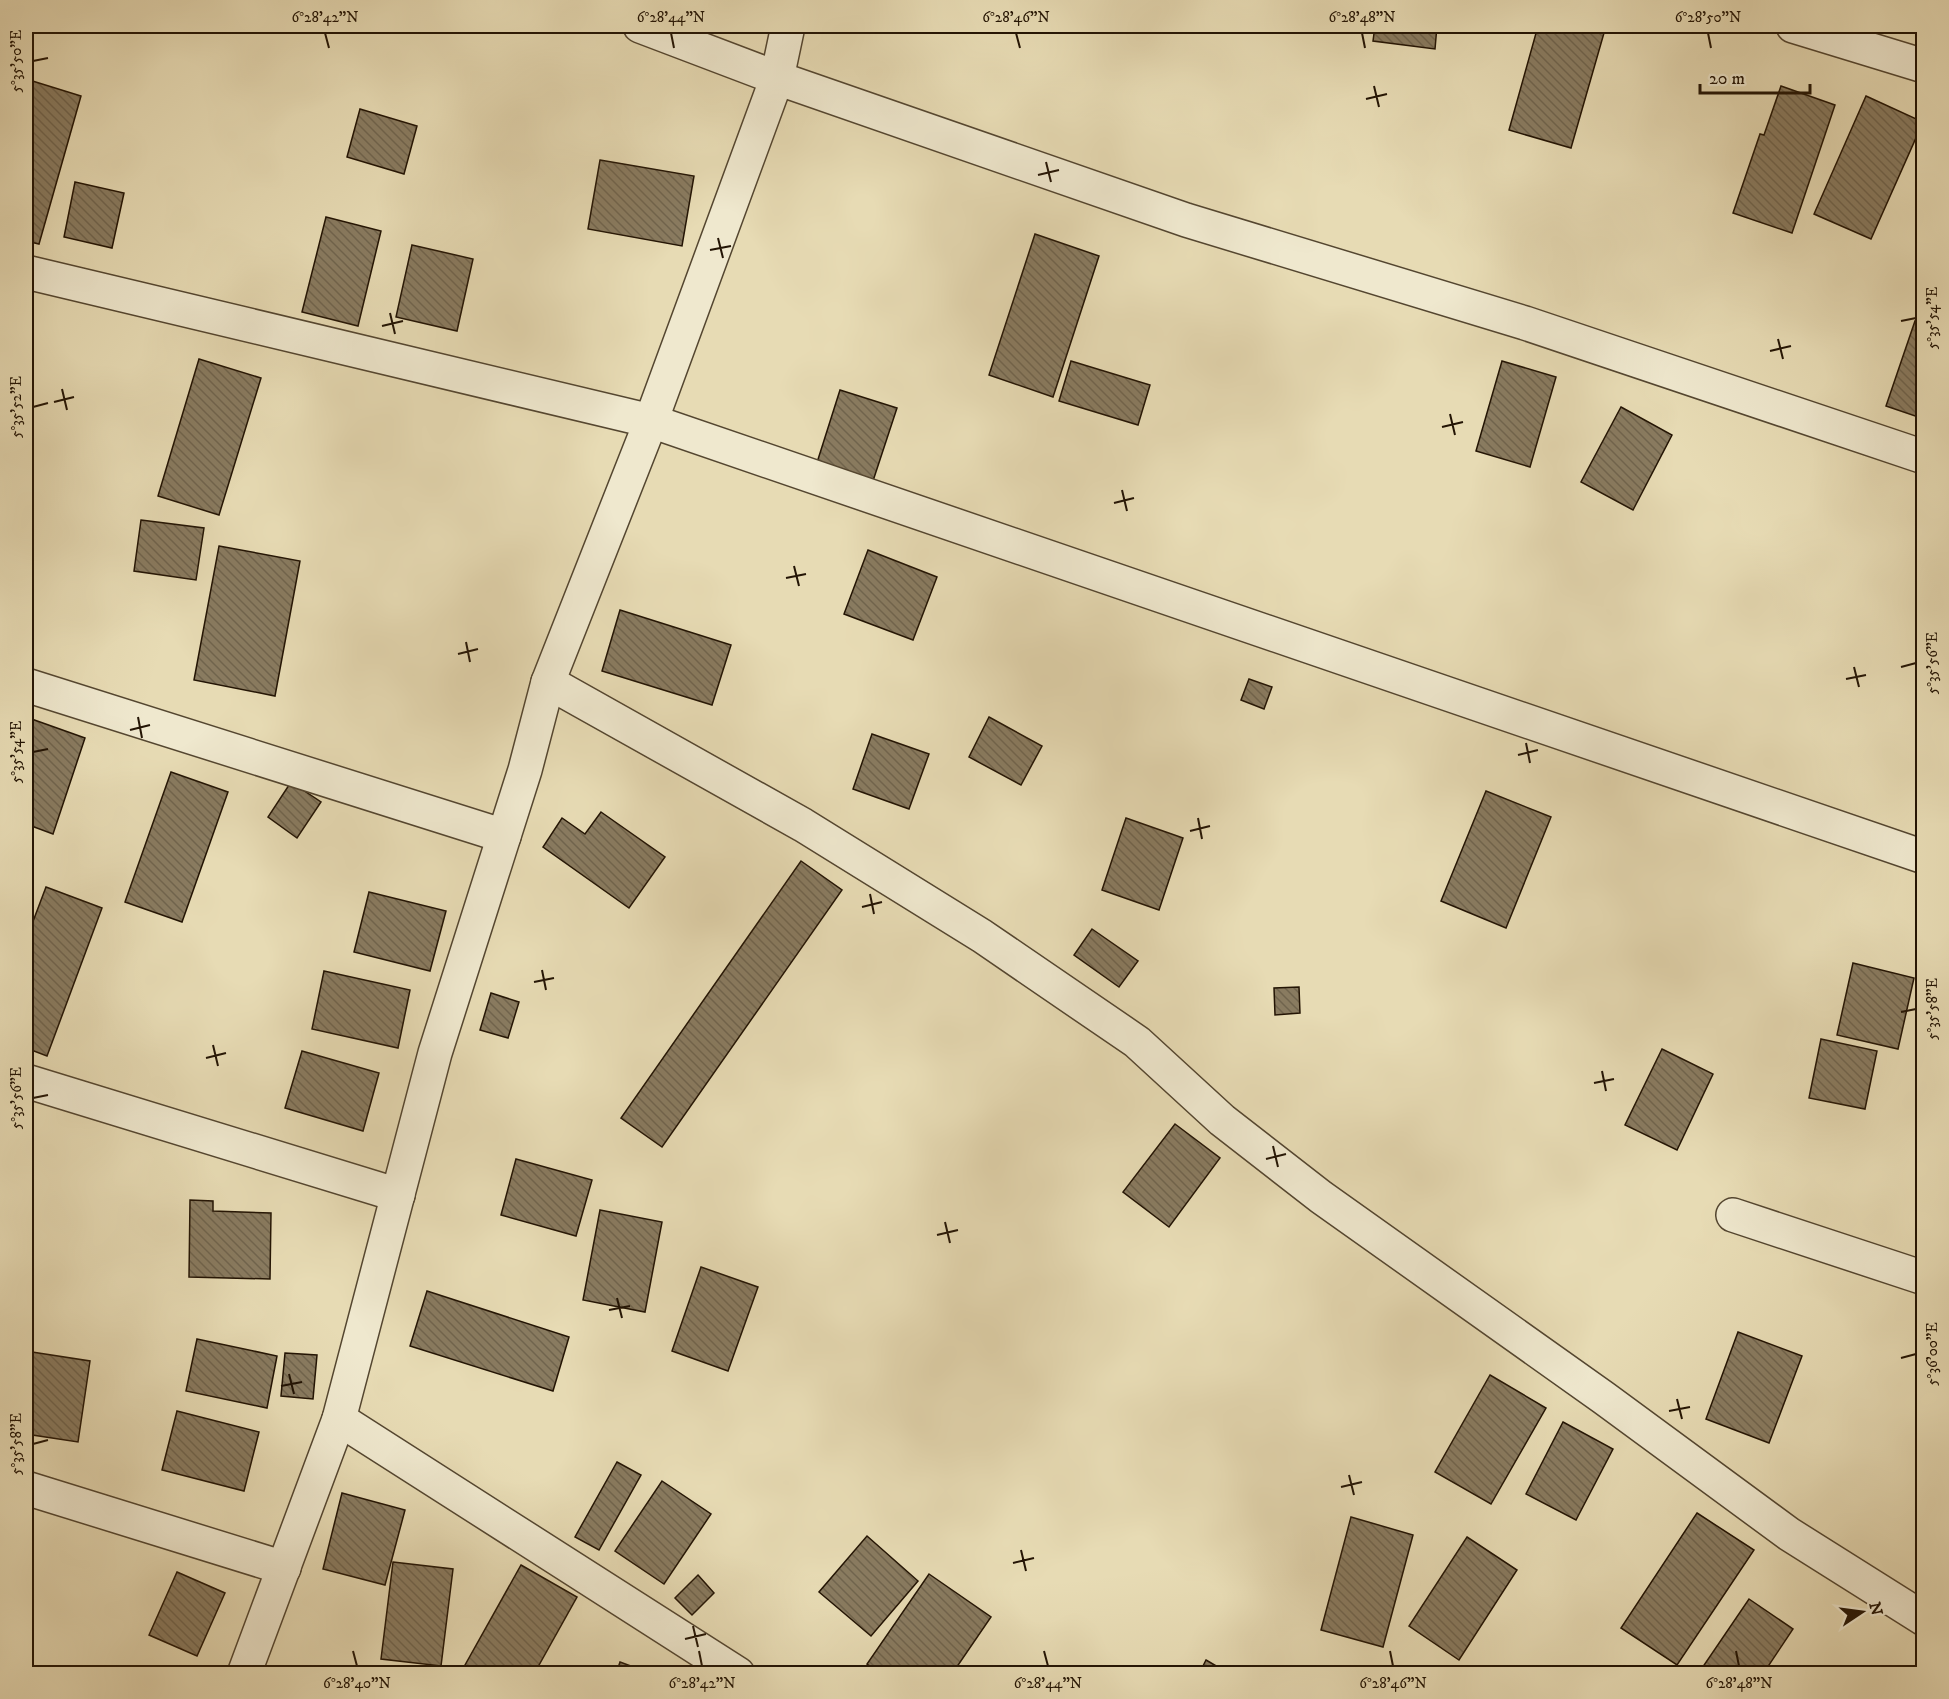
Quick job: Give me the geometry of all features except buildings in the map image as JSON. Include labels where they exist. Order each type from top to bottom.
[{"type":"street","points":[[639,26],[777,78],[1186,220],[1525,323],[1923,457]]},
{"type":"street","points":[[244,1674],[339,1419],[435,1053],[525,771],[548,682],[651,421],[777,78],[788,26]]},
{"type":"street","points":[[1793,26],[1923,66]]},
{"type":"street","points":[[26,272],[651,421],[1923,857]]},
{"type":"street","points":[[548,682],[803,825],[1011,955],[1137,1042],[1222,1120],[1321,1197],[1604,1398],[1789,1534],[1923,1619]]},
{"type":"street","points":[[26,685],[504,836]]},
{"type":"street","points":[[26,1081],[398,1195]]},
{"type":"street","points":[[1733,1215],[1923,1278]]},
{"type":"street","points":[[339,1419],[738,1674]]},
{"type":"street","points":[[26,1488],[284,1568]]}]
